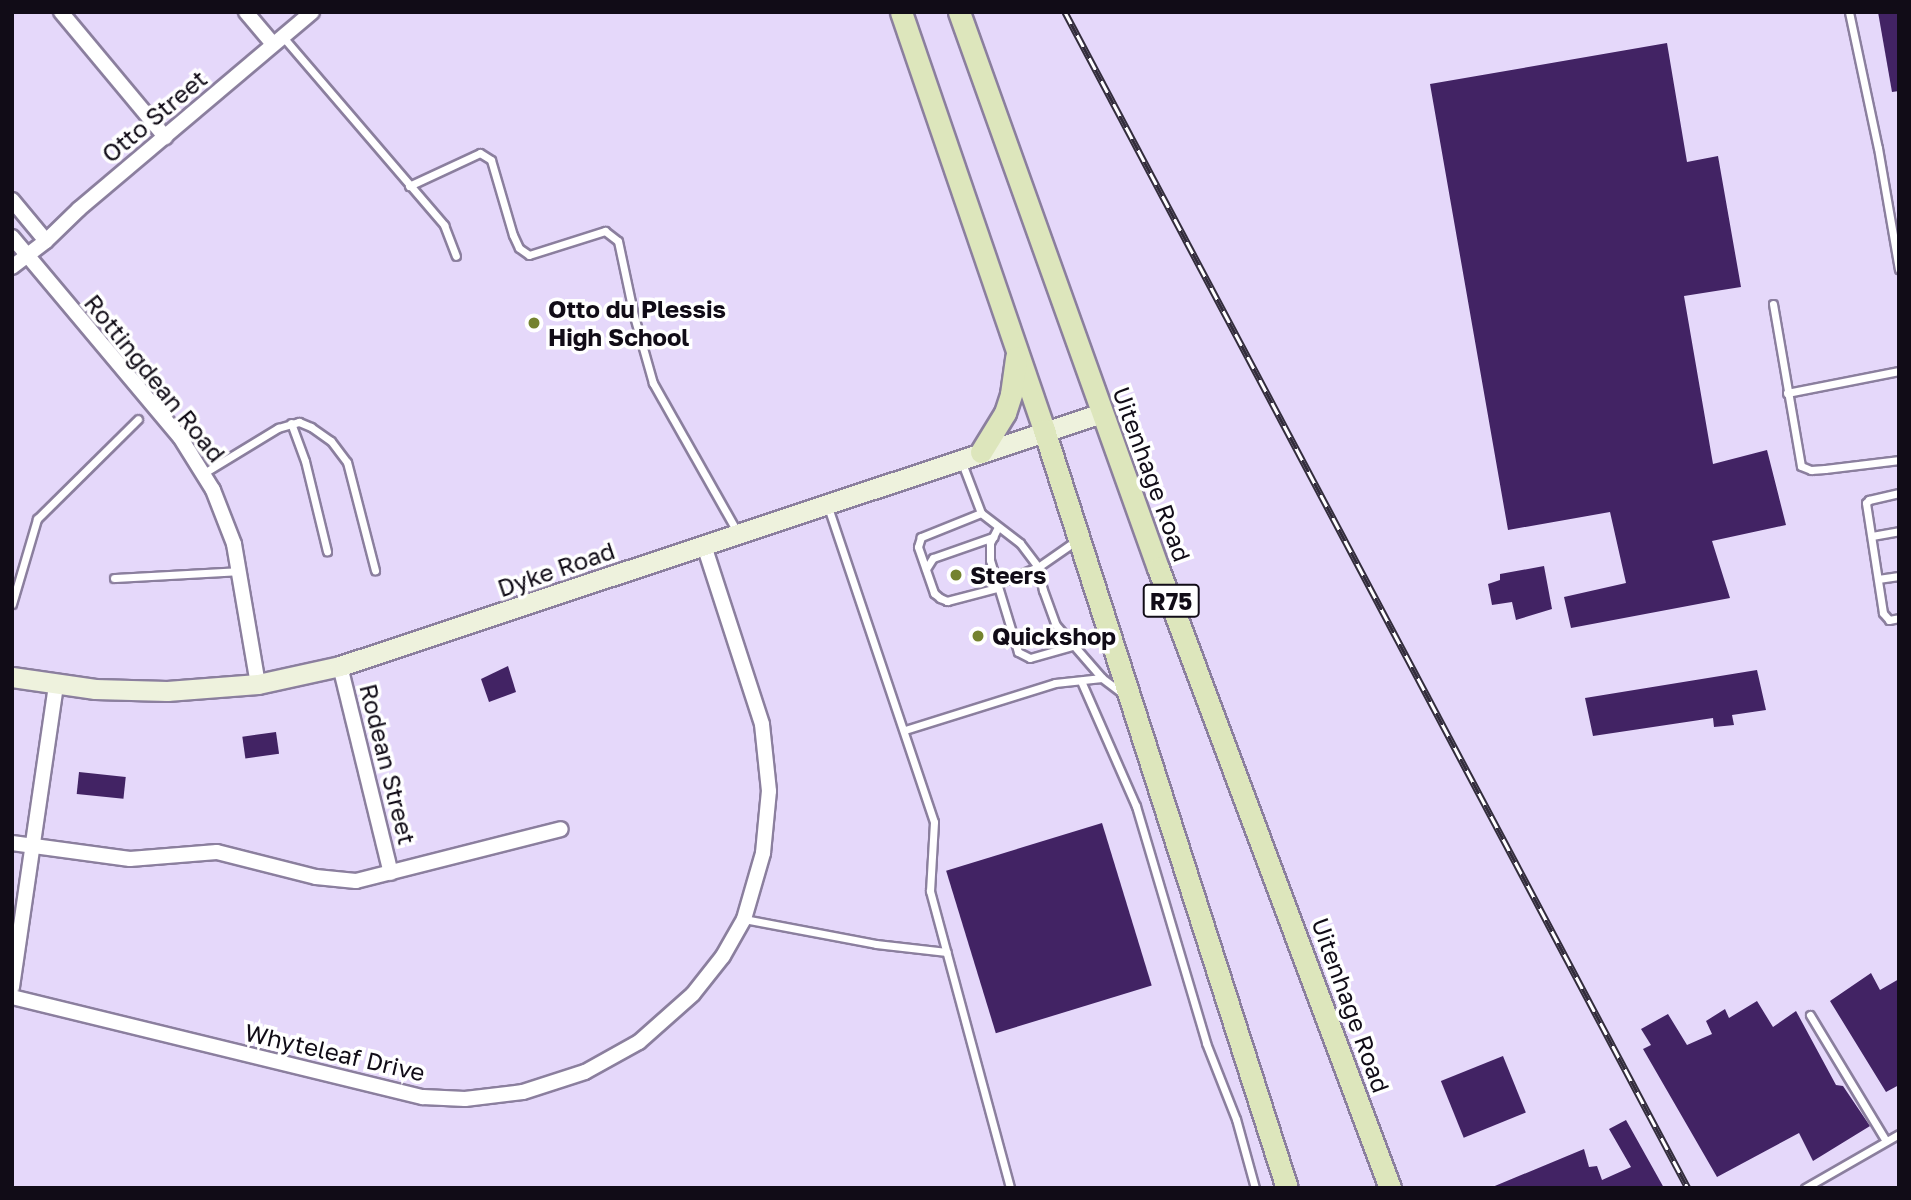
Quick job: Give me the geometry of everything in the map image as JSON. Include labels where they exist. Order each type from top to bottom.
[{"type":"main road","name":"R75","points":[[901,12],[1044,430],[1287,1188]]},
{"type":"main road","name":"Uitenhage Road","points":[[959,12],[1102,413],[1390,1188]]},
{"type":"main road","points":[[981,452],[1008,404],[1017,352]]},
{"type":"street","points":[[61,12],[165,137]]},
{"type":"street","points":[[246,12],[278,40]]},
{"type":"street","name":"Otto Street","points":[[12,267],[46,241],[79,209],[312,12]]},
{"type":"street","points":[[12,200],[46,241]]},
{"type":"street","name":"Rottingdean Road","points":[[12,237],[180,438],[204,473],[228,525],[239,571],[258,684]]},
{"type":"street","name":"Dyke Road","points":[[12,677],[57,685],[167,691],[258,684],[340,666],[1044,430],[1102,413]]},
{"type":"street","name":"Whyteleaf Drive","points":[[12,997],[392,1092],[450,1099],[523,1092],[565,1080],[604,1063],[639,1042],[693,994],[723,956],[744,919],[764,853],[768,809],[767,762],[759,713],[704,545]]},
{"type":"street","name":"Rodean Street","points":[[340,666],[391,873]]},
{"type":"street","points":[[12,987],[57,685]]},
{"type":"street","name":"Rodean Street","points":[[12,843],[138,859],[211,852],[336,880],[356,881],[561,829]]},
{"type":"lane","points":[[1849,12],[1878,148],[1899,269]]},
{"type":"lane","points":[[278,40],[444,225],[456,256]]},
{"type":"lane","points":[[409,186],[481,152],[491,160],[516,242],[529,255],[605,231],[618,241],[634,316],[653,383],[738,534]]},
{"type":"lane","points":[[1773,304],[1801,466],[1811,470],[1899,460]]},
{"type":"lane","points":[[1787,393],[1899,371]]},
{"type":"lane","points":[[12,604],[37,519],[138,419]]},
{"type":"lane","points":[[204,473],[256,439],[291,423],[304,423],[322,434],[347,462],[375,569]]},
{"type":"lane","points":[[291,423],[305,461],[327,551]]},
{"type":"lane","points":[[960,459],[981,513],[1020,543],[1038,567],[1056,625],[1102,678],[1129,699]]},
{"type":"lane","points":[[1899,493],[1867,502],[1884,616],[1889,620],[1899,618]]},
{"type":"lane","points":[[827,503],[934,822],[930,891],[1010,1188]]},
{"type":"lane","points":[[981,513],[921,537],[918,547],[934,593],[947,601],[996,586],[1038,567],[1077,539]]},
{"type":"lane","points":[[998,527],[992,537],[990,560],[1018,652],[1023,656],[1048,654],[1076,645]]},
{"type":"lane","points":[[1872,536],[1899,531]]},
{"type":"lane","points":[[926,570],[933,558],[992,537]]},
{"type":"lane","points":[[114,578],[239,571]]},
{"type":"lane","points":[[1878,579],[1899,576]]},
{"type":"lane","points":[[905,730],[1055,683],[1102,678]]},
{"type":"lane","points":[[1081,681],[1136,806],[1206,1043],[1236,1119],[1255,1188]]},
{"type":"lane","points":[[744,919],[876,944],[947,952]]},
{"type":"lane","points":[[1810,1015],[1886,1141]]},
{"type":"lane","points":[[1805,1188],[1899,1134]]},
{"type":"building","points":[[1878,12],[1899,12],[1899,91],[1892,92]]},
{"type":"building","points":[[1667,43],[1687,162],[1718,156],[1741,287],[1684,296],[1713,464],[1767,450],[1786,525],[1712,541],[1730,598],[1571,628],[1564,597],[1626,583],[1610,512],[1508,530],[1430,84]]},
{"type":"building","points":[[1544,566],[1552,609],[1516,620],[1512,602],[1492,605],[1488,584],[1500,580],[1500,574]]},
{"type":"building","points":[[508,666],[516,692],[489,702],[481,679]]},
{"type":"building","points":[[1757,670],[1766,710],[1732,715],[1734,725],[1714,727],[1713,718],[1593,736],[1585,698]]},
{"type":"building","points":[[276,732],[279,754],[245,759],[242,737]]},
{"type":"building","points":[[79,772],[126,777],[123,799],[77,794]]},
{"type":"building","points":[[1102,823],[1152,986],[996,1033],[946,871]]},
{"type":"building","points":[[1871,973],[1880,990],[1899,979],[1899,1085],[1886,1092],[1830,1001]]},
{"type":"building","points":[[1757,1001],[1773,1027],[1796,1011],[1836,1085],[1843,1086],[1870,1126],[1813,1161],[1799,1133],[1717,1177],[1643,1049],[1651,1045],[1641,1029],[1668,1014],[1687,1045],[1712,1034],[1706,1021],[1725,1009],[1729,1018]]},
{"type":"building","points":[[1503,1056],[1526,1113],[1464,1138],[1441,1081]]},
{"type":"building","points":[[1626,1120],[1664,1188],[1490,1188],[1584,1149],[1589,1167],[1597,1166],[1602,1180],[1631,1167],[1609,1129]]},
{"type":"railway","points":[[1065,12],[1688,1188]]},
{"type":"place","name":"Otto du Plessis High School","points":[[534,323]]},
{"type":"place","name":"Steers","points":[[956,575]]},
{"type":"place","name":"Quickshop","points":[[978,636]]}]
